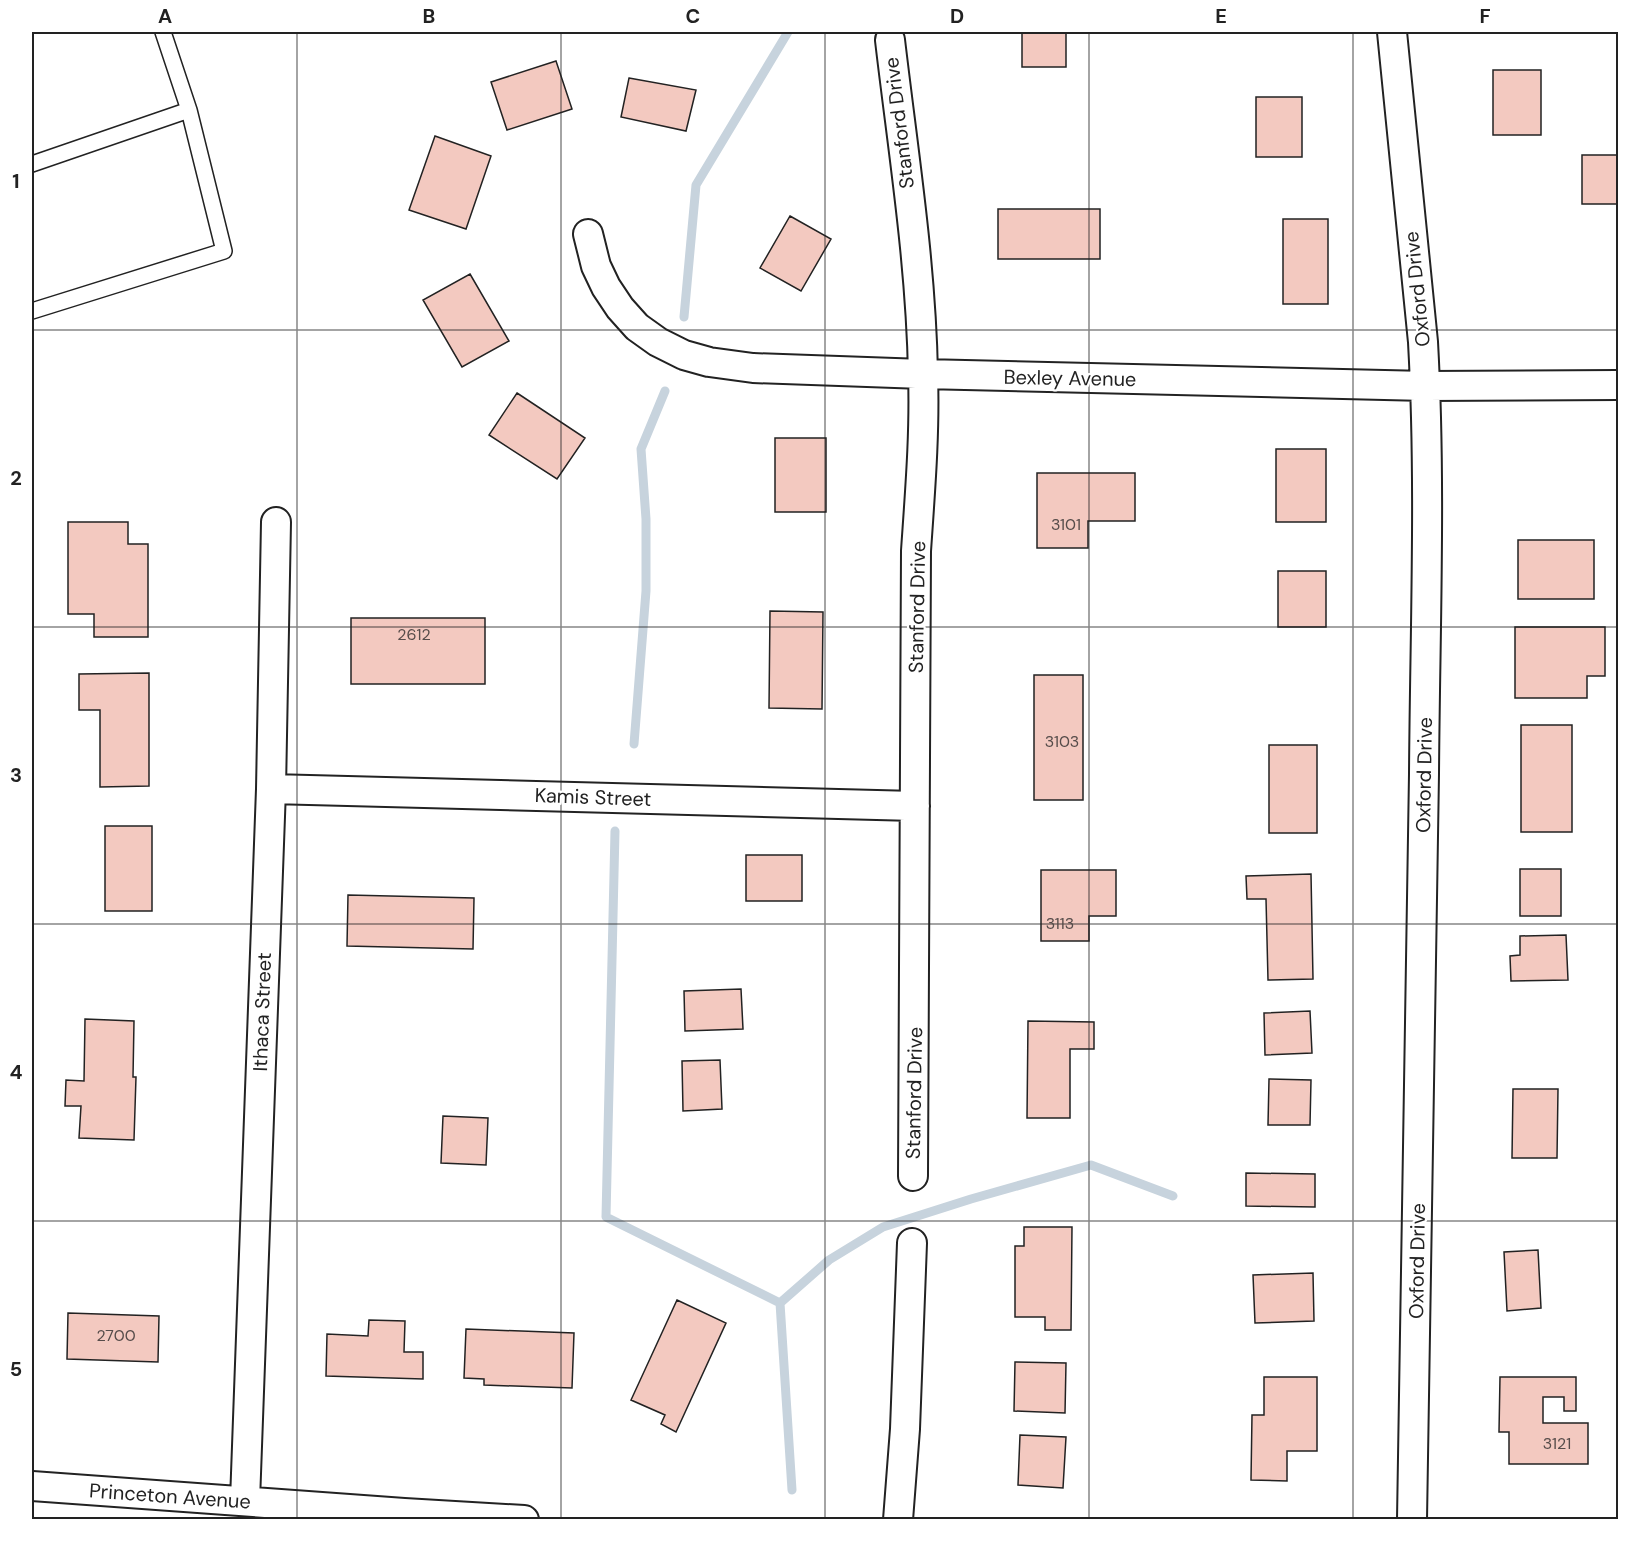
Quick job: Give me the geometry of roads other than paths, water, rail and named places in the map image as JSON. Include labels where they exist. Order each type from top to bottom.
[{"type":"street","name":"Oxford Drive","points":[[1392,32],[1426,386],[1423,913],[1412,1520]]},
{"type":"street","name":"Stanford Drive","points":[[890,40],[919,283],[923,374],[921,479],[916,551],[913,1176]]},
{"type":"street","name":"Bexley Avenue","points":[[588,234],[596,266],[620,308],[637,327],[658,342],[684,355],[709,362],[753,368],[923,374],[1426,386],[1618,385]]},
{"type":"street","name":"Ithaca Street","points":[[245,1501],[271,789],[276,522]]},
{"type":"street","name":"Kamis Street","points":[[271,789],[915,806]]},
{"type":"street","points":[[898,1520],[905,1429],[912,1244]]},
{"type":"street","name":"Princeton Avenue","points":[[32,1486],[524,1520]]},
{"type":"lane","points":[[32,310],[224,251],[189,110],[163,32]]},
{"type":"lane","points":[[32,165],[189,110]]},
{"type":"waterway","points":[[684,317],[696,185],[788,32]]},
{"type":"waterway","points":[[634,744],[646,591],[646,519],[641,449],[665,391]]},
{"type":"waterway","points":[[615,831],[606,1217],[780,1303],[792,1490]]},
{"type":"waterway","points":[[780,1303],[829,1260],[883,1227],[1091,1165],[1173,1196]]}]
